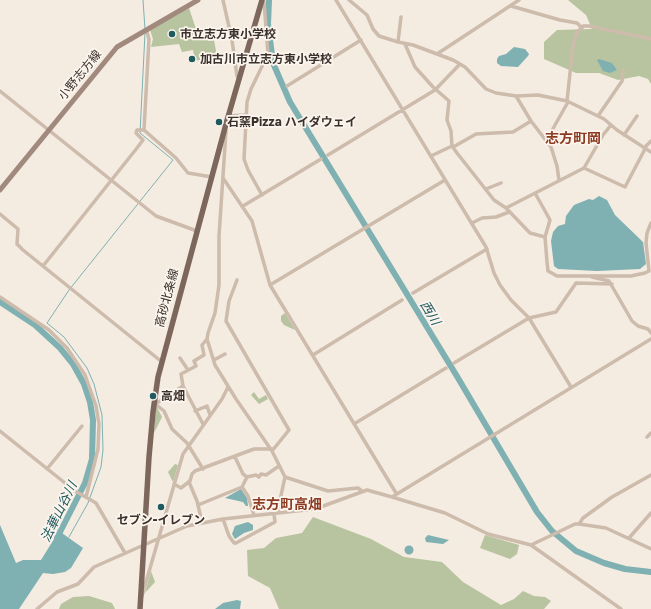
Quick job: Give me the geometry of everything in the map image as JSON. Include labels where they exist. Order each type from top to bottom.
[{"type":"main road","name":"小野志方線","points":[[0,190],[110,53],[123,42],[198,0]]},
{"type":"main road","name":"高砂北条線","points":[[140,609],[143,545],[154,403],[162,362],[228,116],[240,79],[261,1]]},
{"type":"street","points":[[223,0],[232,40],[237,76],[240,79]]},
{"type":"street","points":[[336,0],[487,249],[492,267],[500,285],[511,300],[529,318],[570,388]]},
{"type":"street","points":[[349,0],[367,15],[376,34],[398,42],[413,45],[460,64],[486,88],[496,93],[516,96],[538,95],[568,102],[598,116],[651,152]]},
{"type":"street","points":[[437,54],[519,0]]},
{"type":"street","points":[[261,1],[264,2],[268,54],[246,102],[244,159],[248,170],[262,195]]},
{"type":"street","points":[[510,6],[560,20],[577,23],[582,28]]},
{"type":"street","points":[[398,42],[401,17]]},
{"type":"street","points":[[546,141],[568,102],[573,45],[576,34],[582,28],[589,26],[651,39]]},
{"type":"street","points":[[144,30],[149,39],[144,130]]},
{"type":"street","points":[[399,32],[404,32]]},
{"type":"street","points":[[287,86],[361,40]]},
{"type":"street","points":[[405,44],[415,67],[449,102],[447,120],[451,130],[452,146],[494,200],[506,208],[530,233],[545,237]]},
{"type":"street","points":[[328,155],[436,90],[460,64]]},
{"type":"street","points":[[598,116],[622,81],[623,70]]},
{"type":"street","points":[[0,91],[156,216],[197,231]]},
{"type":"street","points":[[516,96],[554,155],[559,180]]},
{"type":"street","points":[[228,116],[245,115]]},
{"type":"street","points":[[624,135],[637,116]]},
{"type":"street","points":[[431,156],[455,146],[476,134],[513,132],[531,121]]},
{"type":"street","points":[[223,519],[229,536],[234,543],[275,522],[285,477],[272,450],[228,387],[214,360],[207,339],[215,313],[219,285],[219,236],[226,124]]},
{"type":"street","points":[[506,208],[584,168],[603,135],[611,125]]},
{"type":"street","points":[[43,266],[143,141],[136,133],[137,130],[144,130],[176,158],[188,173],[212,177]]},
{"type":"street","points":[[584,168],[625,187],[644,148],[651,140]]},
{"type":"street","points":[[243,206],[320,159]]},
{"type":"street","points":[[223,178],[243,206],[256,232],[270,284],[396,494]]},
{"type":"street","points":[[270,284],[445,180]]},
{"type":"street","points":[[486,190],[501,183]]},
{"type":"street","points":[[535,193],[550,220],[545,237],[546,262],[548,271],[559,276],[590,277],[641,275],[649,271],[646,243],[651,223]]},
{"type":"street","points":[[472,223],[482,218],[496,217],[509,212]]},
{"type":"street","points":[[0,214],[18,229],[17,244],[162,362]]},
{"type":"street","points":[[413,293],[487,249]]},
{"type":"street","points":[[590,277],[609,281],[612,284],[623,308],[632,321],[638,326],[648,329],[651,332]]},
{"type":"street","points":[[174,484],[181,488],[189,482],[192,474],[203,468],[252,450],[272,450],[290,430],[278,407],[268,397],[258,375],[249,364],[236,337],[226,321],[229,301],[237,280]]},
{"type":"street","points":[[454,363],[529,318],[556,312],[576,282],[612,284]]},
{"type":"street","points":[[0,297],[49,330],[67,348],[85,374],[96,406],[99,424],[98,449],[87,498]]},
{"type":"street","points":[[313,355],[402,300]]},
{"type":"street","points":[[203,424],[183,386],[181,374],[196,366],[194,361],[204,355],[202,345],[207,339]]},
{"type":"street","points":[[392,497],[651,339]]},
{"type":"street","points":[[214,360],[225,354]]},
{"type":"street","points":[[180,358],[188,370]]},
{"type":"street","points":[[354,424],[446,368]]},
{"type":"street","points":[[154,403],[158,403],[183,386]]},
{"type":"street","points":[[140,602],[183,454],[222,399],[228,387]]},
{"type":"street","points":[[154,403],[164,411],[172,429],[189,444],[203,468]]},
{"type":"street","points":[[195,411],[207,406],[210,415]]},
{"type":"street","points":[[47,469],[82,426]]},
{"type":"street","points":[[0,432],[75,491],[96,503],[125,553]]},
{"type":"street","points":[[647,437],[651,433]]},
{"type":"street","points":[[250,444],[252,450]]},
{"type":"street","points":[[235,457],[246,478]]},
{"type":"street","points":[[198,505],[242,488],[246,478],[256,474],[259,477],[261,474],[266,475],[279,466]]},
{"type":"street","points":[[579,524],[583,518],[612,496],[651,475]]},
{"type":"street","points":[[285,477],[328,490],[358,488],[362,491]]},
{"type":"street","points":[[189,482],[198,505],[202,522]]},
{"type":"street","points":[[242,488],[248,496],[254,515]]},
{"type":"street","points":[[335,490],[338,500]]},
{"type":"street","points":[[37,609],[57,592],[78,584],[94,566],[187,526],[223,519],[276,514],[315,508],[362,491],[372,491],[445,513],[488,534],[531,545],[621,609]]},
{"type":"street","points":[[629,538],[651,513]]},
{"type":"street","points":[[531,545],[559,531],[575,524],[579,524],[606,528],[651,549]]},
{"type":"green space","points":[[568,0],[651,0],[651,84],[648,79],[639,76],[618,80],[599,73],[576,73],[544,59],[544,42],[557,30],[592,29],[586,15]]},
{"type":"green space","name":"市立志方東小学校","points":[[189,8],[197,32],[193,33],[195,40],[213,35],[217,56],[195,61],[193,50],[182,52],[179,44],[151,47],[153,39],[150,30]]},
{"type":"green space","points":[[285,313],[295,330],[284,325],[281,321],[281,316]]},
{"type":"green space","points":[[254,392],[259,399],[266,395],[268,399],[259,404],[251,395]]},
{"type":"green space","points":[[156,405],[162,417],[154,433]]},
{"type":"green space","points":[[175,464],[178,465],[173,482],[168,472]]},
{"type":"green space","points":[[313,517],[371,539],[404,557],[442,562],[463,582],[501,605],[514,599],[523,591],[534,596],[545,597],[551,601],[544,609],[279,609],[270,588],[248,576],[247,550],[264,548],[276,538],[302,533]]},
{"type":"green space","points":[[485,535],[519,545],[517,554],[510,559],[480,548]]},
{"type":"green space","points":[[151,571],[155,582],[145,593]]},
{"type":"green space","points":[[89,596],[112,603],[115,609],[59,609],[61,604],[73,597]]},
{"type":"water","points":[[514,47],[525,49],[529,54],[518,67],[501,66],[497,63],[499,56],[506,54]]},
{"type":"water","points":[[599,59],[612,63],[617,70],[610,73],[603,71],[597,60]]},
{"type":"water","points":[[599,196],[607,200],[615,215],[643,242],[646,264],[640,269],[597,271],[558,269],[554,266],[551,241],[553,232],[558,226],[565,224],[566,216],[574,205],[589,199],[593,200]]},
{"type":"water","points":[[241,489],[247,498],[248,506],[246,506],[243,502],[225,498]]},
{"type":"water","points":[[248,522],[253,525],[253,530],[244,533],[235,539],[232,534],[235,526]]},
{"type":"water","points":[[0,525],[16,563],[23,560],[41,560],[59,531],[83,548],[71,568],[65,572],[53,574],[43,573],[19,609],[0,609]]},
{"type":"water","points":[[428,535],[449,540],[443,544],[426,542],[425,538]]},
{"type":"water","points":[[409,545],[414,550],[409,555],[404,550]]},
{"type":"water","points":[[237,600],[241,601],[240,609],[215,609],[223,603]]},
{"type":"waterway","points":[[143,0],[145,29]]},
{"type":"waterway","name":"西川","points":[[269,0],[268,24],[273,63],[290,102],[458,378],[537,512],[552,531],[576,551],[604,563],[625,569],[651,572]]},
{"type":"waterway","points":[[69,537],[88,503],[101,467],[103,450],[102,415],[94,384],[87,368],[64,337],[47,323],[69,290],[173,160],[140,133],[145,33]]},
{"type":"waterway","name":"法華山谷川","points":[[0,302],[35,325],[60,348],[73,364],[84,384],[90,402],[93,420],[92,459],[85,483],[57,538]]},
{"type":"place","name":"市立志方東小学校","points":[[172,34]]},
{"type":"place","name":"加古川市立志方東小学校","points":[[192,59]]},
{"type":"place","name":"石窯Pizza ハイダウェイ","points":[[219,122]]},
{"type":"place","name":"高畑","points":[[153,396]]},
{"type":"place","name":"セブン-イレブン","points":[[161,507]]},
{"type":"district","name":"志方町岡","points":[[573,139]]},
{"type":"district","name":"志方町高畑","points":[[287,505]]}]
